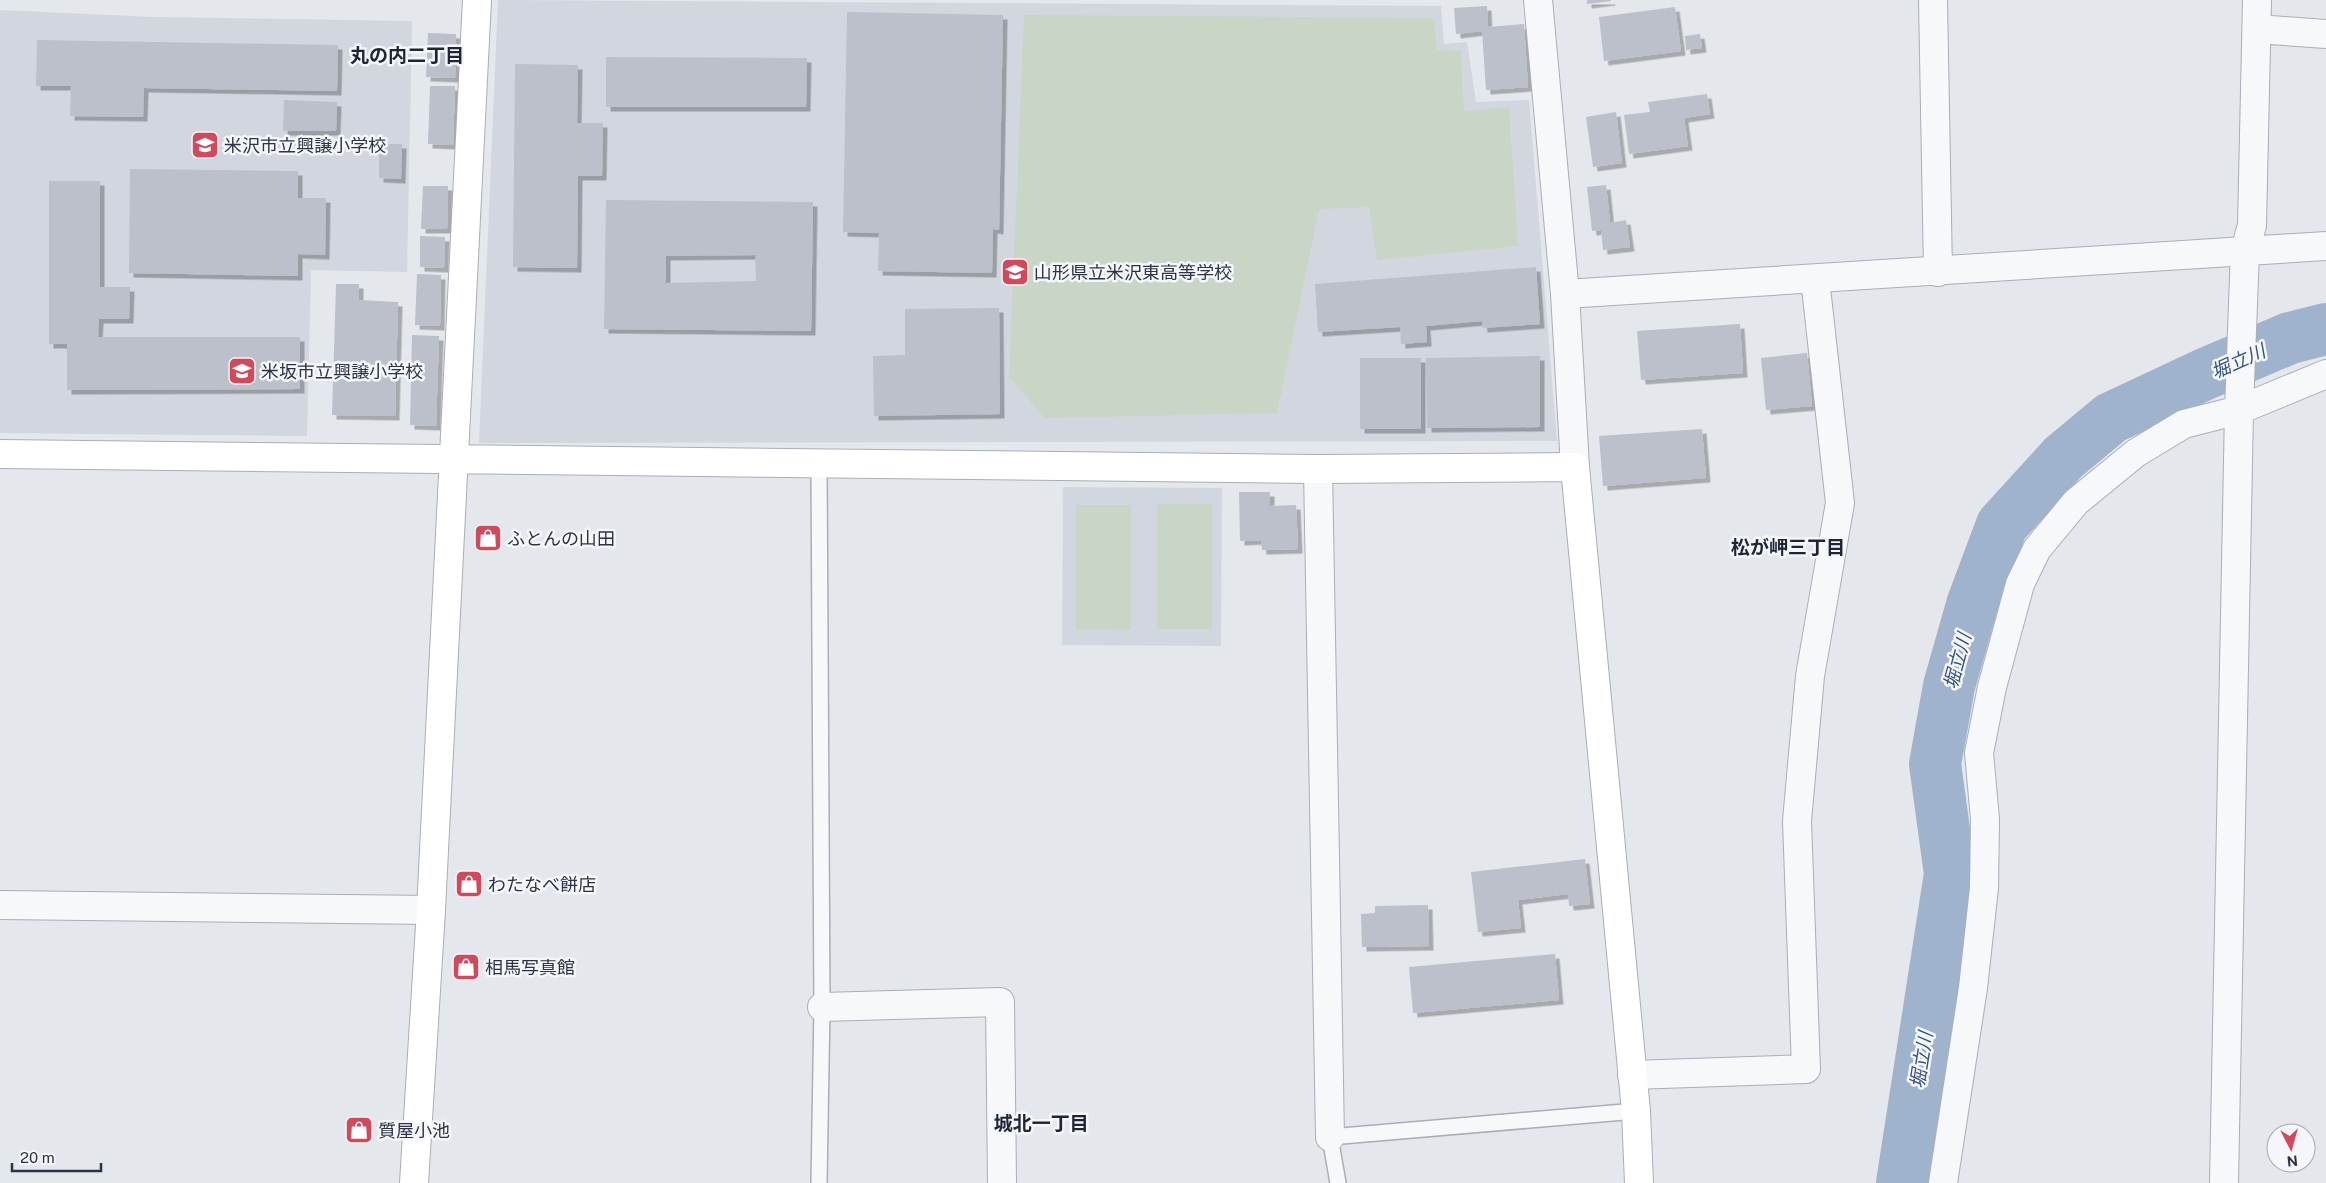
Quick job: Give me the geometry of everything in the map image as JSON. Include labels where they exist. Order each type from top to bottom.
[{"type":"street","points":[[414,1183],[431,910],[477,0]]},
{"type":"street","points":[[1538,0],[1565,294],[1575,468],[1636,1111],[1639,1183]]},
{"type":"street","points":[[1933,0],[1938,272]]},
{"type":"street","points":[[2224,1183],[2239,398],[2245,250],[2252,225],[2258,0]]},
{"type":"street","points":[[2257,29],[2326,34]]},
{"type":"street","points":[[1565,294],[1815,280],[2326,246]]},
{"type":"street","points":[[1632,1075],[1806,1069],[1797,821],[1810,676],[1840,503],[1815,280]]},
{"type":"street","points":[[1943,1183],[1973,988],[1984,888],[1985,819],[1979,753],[1992,687],[2020,584],[2037,549],[2076,502],[2136,454],[2184,424],[2239,398],[2326,374]]},
{"type":"street","points":[[0,454],[1318,469],[1575,468]]},
{"type":"street","points":[[1318,469],[1330,1137]]},
{"type":"street","points":[[0,905],[431,910]]},
{"type":"street","points":[[822,1007],[1000,1002],[1002,1183]]},
{"type":"lane","points":[[819,463],[822,1007],[819,1183]]},
{"type":"lane","points":[[1338,1183],[1330,1137],[1636,1111]]},
{"type":"shaded area","name":"山形県立米沢東高等学校","points":[[498,0],[1441,6],[1444,44],[1467,42],[1476,102],[1529,100],[1557,441],[479,443]]},
{"type":"shaded area","name":"米沢市立興譲小学校","points":[[0,10],[153,17],[412,21],[407,272],[311,270],[307,436],[0,433]]},
{"type":"shaded area","points":[[1063,487],[1222,488],[1221,646],[1062,645]]},
{"type":"green space","points":[[1024,15],[1433,18],[1437,50],[1461,51],[1464,111],[1509,107],[1518,246],[1377,260],[1369,207],[1319,209],[1277,413],[1045,418],[1009,377]]},
{"type":"green space","points":[[1157,504],[1212,504],[1212,629],[1157,629]]},
{"type":"green space","points":[[1076,505],[1131,505],[1131,630],[1076,629]]},
{"type":"building","points":[[1587,0],[1611,0],[1611,1],[1587,4]]},
{"type":"building","points":[[1487,6],[1488,27],[1524,24],[1528,87],[1486,90],[1482,31],[1456,34],[1454,8]]},
{"type":"building","points":[[1675,7],[1681,51],[1604,61],[1599,17]]},
{"type":"building","points":[[847,12],[1003,15],[999,230],[993,229],[992,273],[878,271],[879,233],[843,232]]},
{"type":"building","points":[[428,33],[456,34],[455,78],[426,77]]},
{"type":"building","points":[[1700,34],[1702,48],[1686,50],[1685,36]]},
{"type":"building","points":[[37,40],[338,45],[337,91],[144,88],[143,117],[70,116],[71,86],[36,86]]},
{"type":"building","points":[[606,57],[807,58],[806,107],[606,107]]},
{"type":"building","points":[[515,64],[578,65],[577,123],[603,123],[602,176],[578,176],[577,268],[513,267]]},
{"type":"building","points":[[430,86],[455,86],[453,145],[428,144]]},
{"type":"building","points":[[1707,94],[1710,114],[1684,118],[1688,146],[1629,154],[1624,115],[1650,112],[1648,102]]},
{"type":"building","points":[[284,100],[337,102],[336,131],[283,131]]},
{"type":"building","points":[[1616,112],[1622,163],[1593,167],[1586,117]]},
{"type":"building","points":[[379,144],[402,144],[401,179],[379,178]]},
{"type":"building","points":[[130,169],[298,171],[298,198],[326,198],[325,255],[298,254],[298,276],[129,273]]},
{"type":"building","points":[[49,181],[100,181],[100,287],[130,287],[129,319],[99,319],[98,337],[300,337],[300,389],[67,390],[67,344],[49,344]]},
{"type":"building","points":[[1606,185],[1610,223],[1626,220],[1630,247],[1603,250],[1601,230],[1592,231],[1587,187]]},
{"type":"building","points":[[423,186],[448,186],[447,229],[421,229]]},
{"type":"building","points":[[606,200],[813,202],[811,331],[604,329]],"holes":[[[755,255],[756,281],[666,283],[666,256]]]},
{"type":"building","points":[[420,236],[445,237],[444,268],[420,267]]},
{"type":"building","points":[[1536,267],[1540,324],[1483,328],[1482,321],[1426,326],[1427,342],[1401,344],[1400,327],[1318,332],[1315,284]]},
{"type":"building","points":[[417,274],[441,275],[440,326],[415,325]]},
{"type":"building","points":[[336,284],[359,284],[359,300],[398,302],[395,416],[332,415]]},
{"type":"building","points":[[999,308],[1000,414],[874,416],[873,356],[905,355],[905,309]]},
{"type":"building","points":[[1740,324],[1743,373],[1641,380],[1637,331]]},
{"type":"building","points":[[412,335],[439,336],[436,426],[410,425]]},
{"type":"building","points":[[1807,353],[1812,406],[1766,410],[1761,358]]},
{"type":"building","points":[[1540,356],[1540,427],[1427,428],[1426,358]]},
{"type":"building","points":[[1360,358],[1421,358],[1421,429],[1360,429]]},
{"type":"building","points":[[1702,429],[1706,478],[1603,486],[1599,436]]},
{"type":"building","points":[[1239,492],[1270,492],[1270,506],[1296,505],[1298,549],[1262,550],[1261,540],[1240,541]]},
{"type":"building","points":[[1585,859],[1590,904],[1569,906],[1568,894],[1518,900],[1521,928],[1478,932],[1471,872]]},
{"type":"building","points":[[1428,905],[1429,946],[1362,947],[1361,914],[1375,913],[1375,906]]},
{"type":"building","points":[[1555,954],[1559,1000],[1413,1013],[1409,967]]},
{"type":"waterway","name":"堀立川","points":[[1902,1183],[1950,874],[1935,764],[1949,686],[1972,605],[2002,525],[2063,458],[2111,418],[2205,374],[2290,338],[2326,329]]},
{"type":"place","name":"米沢市立興譲小学校","points":[[205,145]]},
{"type":"place","name":"山形県立米沢東高等学校","points":[[1015,272]]},
{"type":"place","name":"米坂市立興譲小学校","points":[[242,371]]},
{"type":"place","name":"ふとんの山田","points":[[488,538]]},
{"type":"place","name":"わたなべ餅店","points":[[469,884]]},
{"type":"place","name":"相馬写真館","points":[[466,967]]},
{"type":"place","name":"質屋小池","points":[[359,1130]]},
{"type":"district","name":"丸の内二丁目","points":[[407,55]]},
{"type":"district","name":"松が岬三丁目","points":[[1788,547]]},
{"type":"district","name":"城北一丁目","points":[[1041,1123]]}]
